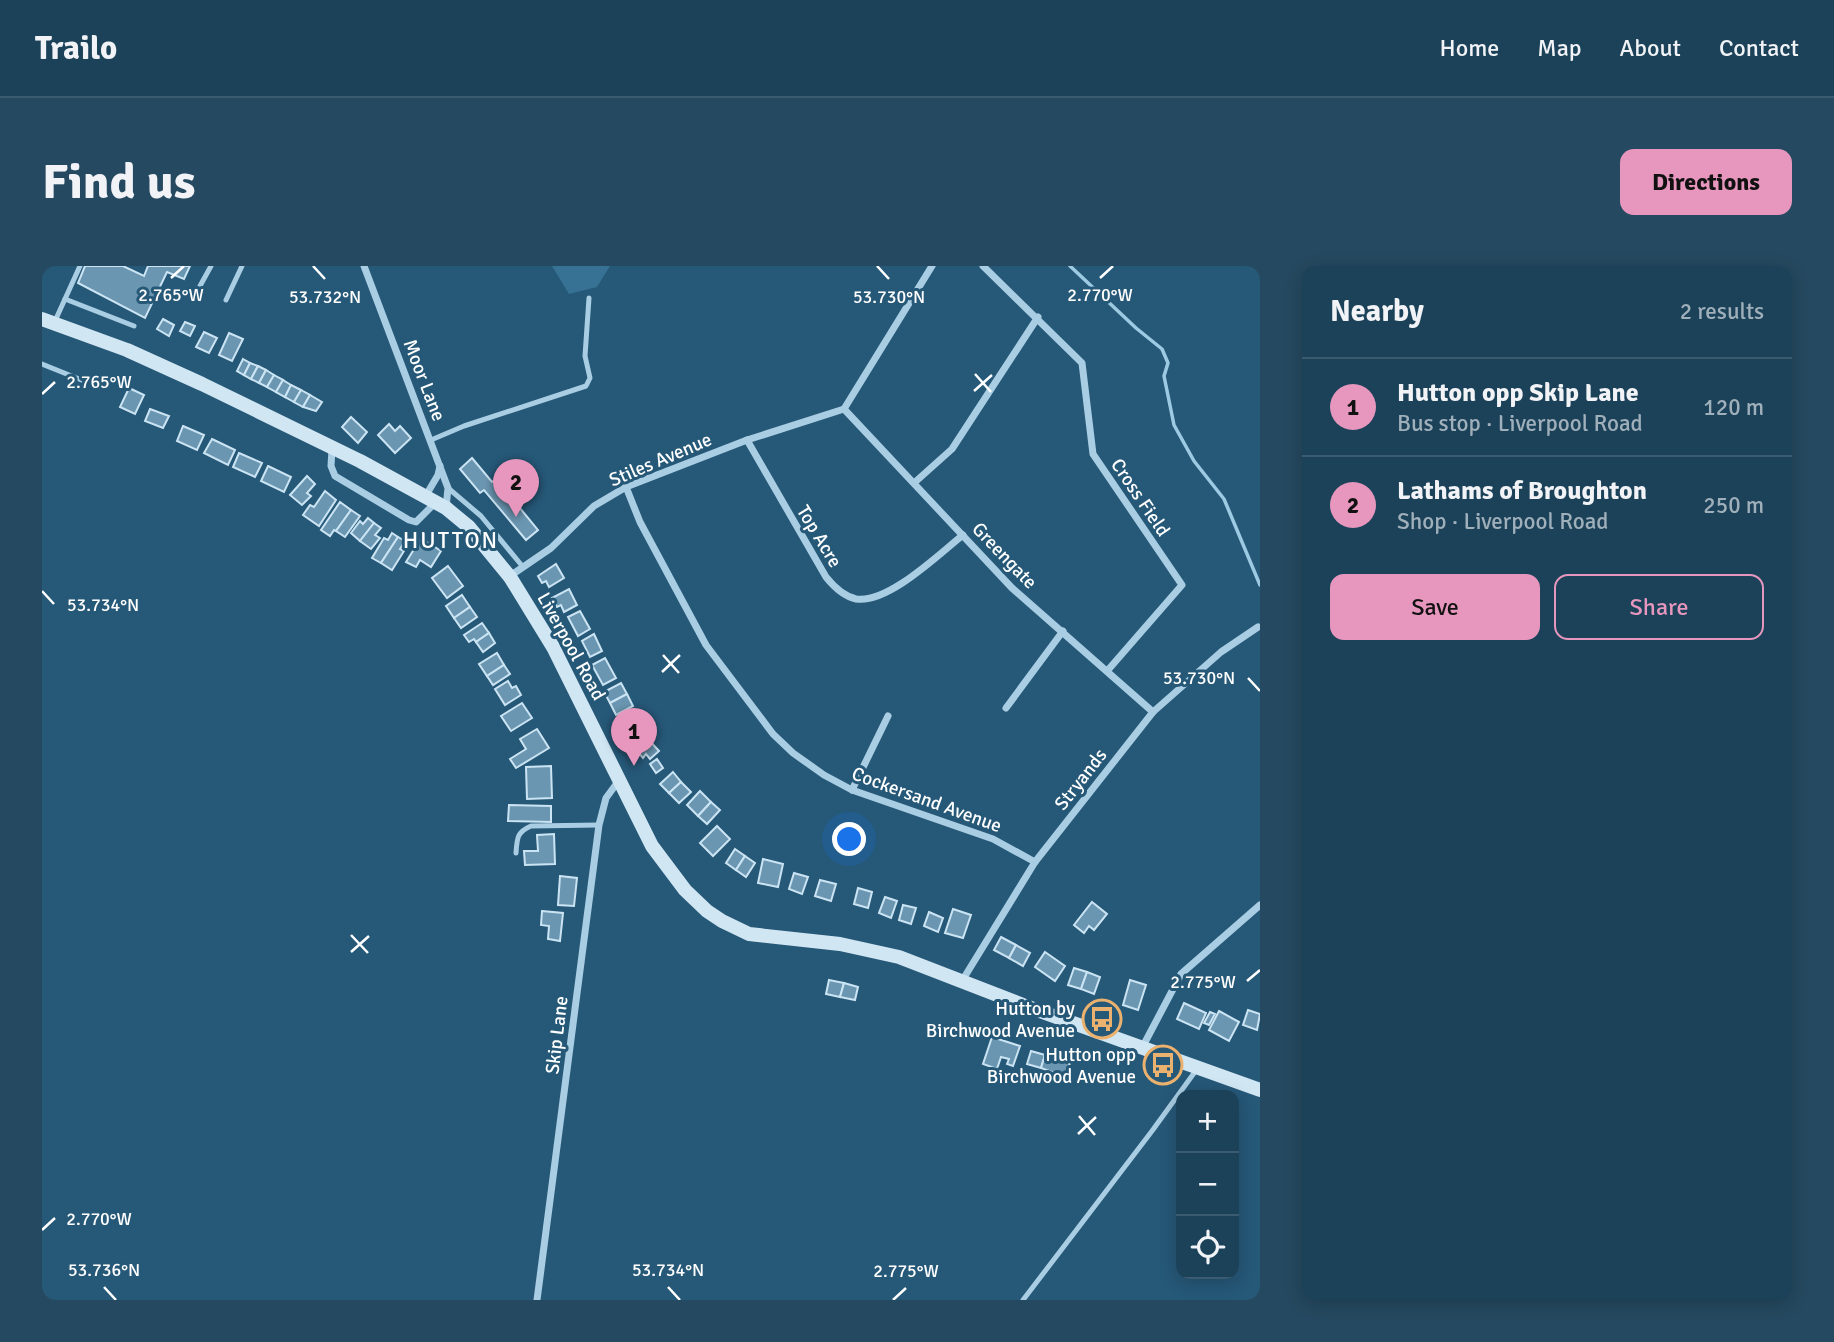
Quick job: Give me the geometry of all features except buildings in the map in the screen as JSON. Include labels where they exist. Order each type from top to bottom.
[{"type":"street","name":"Moor Lane","points":[[364,266],[448,488],[436,502]]},
{"type":"street","points":[[844,409],[932,266]]},
{"type":"street","name":"Cross Field","points":[[983,266],[1082,363],[1093,454],[1182,585],[1108,670]]},
{"type":"street","points":[[914,483],[952,449],[1038,317]]},
{"type":"street","name":"Liverpool Road","points":[[48,321],[127,350],[202,384],[436,502],[469,527],[510,576],[553,647],[652,846],[664,865],[707,911],[749,934],[840,944],[899,957],[1260,1090]]},
{"type":"street","name":"Stiles Avenue","points":[[510,576],[551,548],[594,506],[626,487],[747,440],[844,409]]},
{"type":"street","name":"Greengate","points":[[844,409],[1012,588],[1153,712]]},
{"type":"street","name":"Top Acre","points":[[747,440],[826,577],[836,590],[855,599],[871,598],[903,582],[963,535]]},
{"type":"street","points":[[332,449],[331,466],[335,477],[416,522],[436,502],[440,465]]},
{"type":"street","name":"Cockersand Avenue","points":[[626,487],[640,522],[706,645],[773,734],[793,753],[852,790],[993,839],[1035,862]]},
{"type":"street","name":"Stryands","points":[[962,981],[1035,862],[1153,712],[1221,652],[1258,627]]},
{"type":"street","points":[[1006,708],[1063,631]]},
{"type":"street","points":[[852,790],[888,716]]},
{"type":"street","name":"Skip Lane","points":[[537,1300],[599,825],[606,798],[620,778]]},
{"type":"street","points":[[1142,1048],[1181,974],[1260,905]]},
{"type":"lane","points":[[48,321],[65,299],[80,266]]},
{"type":"lane","points":[[200,286],[211,266]]},
{"type":"lane","points":[[226,300],[242,266]]},
{"type":"lane","points":[[431,440],[464,426],[586,386],[590,378],[586,356],[589,298]]},
{"type":"lane","points":[[65,299],[134,326]]},
{"type":"lane","points":[[42,364],[84,381]]},
{"type":"lane","points":[[448,488],[481,516],[523,567]]},
{"type":"lane","points":[[516,853],[517,836],[531,826],[599,825]]},
{"type":"lane","points":[[1023,1300],[1197,1069]]},
{"type":"shaded area","points":[[552,266],[610,266],[597,287],[569,294]]},
{"type":"waterway","points":[[1070,266],[1162,349],[1168,363],[1164,376],[1174,425],[1194,461],[1224,499],[1260,585]]},
{"type":"place","name":"Lathams of Broughton","points":[[516,517]]},
{"type":"place","name":"Hutton opp Skip Lane","points":[[634,766]]},
{"type":"place","name":"Hutton by Birchwood Avenue","points":[[1102,1019]]},
{"type":"place","name":"Hutton opp Birchwood Avenue","points":[[1163,1065]]},
{"type":"district","name":"HUTTON","points":[[451,540]]}]
